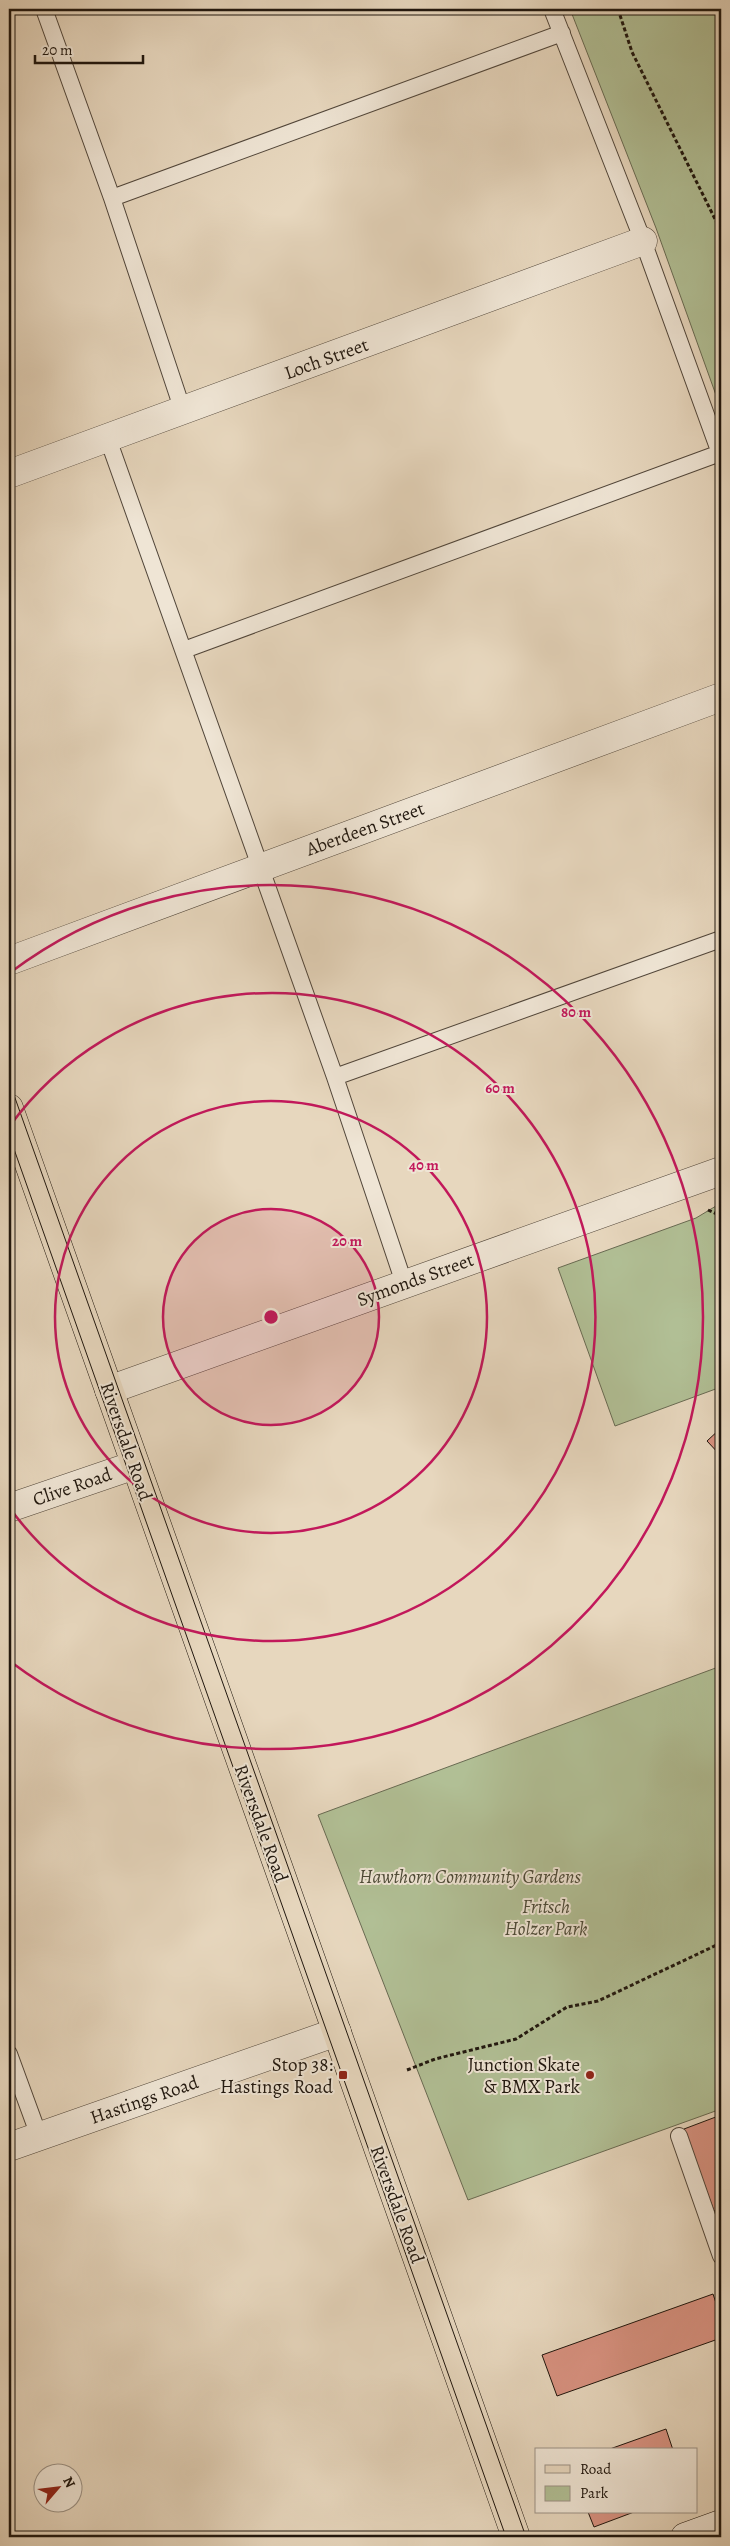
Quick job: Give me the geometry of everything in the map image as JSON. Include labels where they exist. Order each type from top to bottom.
[{"type":"main road","name":"Riversdale Road","points":[[9,1108],[516,2537]]},
{"type":"street","name":"Loch Street","points":[[9,474],[183,412],[644,241]]},
{"type":"street","name":"Aberdeen Street","points":[[9,961],[721,697]]},
{"type":"street","name":"Symonds Street","points":[[109,1390],[721,1171]]},
{"type":"street","name":"Clive Road","points":[[9,1508],[135,1465]]},
{"type":"street","name":"Hastings Road","points":[[9,2147],[336,2032]]},
{"type":"street","points":[[685,2537],[721,2524]]},
{"type":"lane","points":[[44,9],[112,198],[183,412]]},
{"type":"lane","points":[[184,650],[721,454],[644,241],[552,9]]},
{"type":"lane","points":[[112,198],[562,33]]},
{"type":"lane","points":[[108,439],[261,866],[335,1077],[404,1283]]},
{"type":"lane","points":[[335,1077],[721,939]]},
{"type":"lane","points":[[9,2054],[39,2136]]},
{"type":"lane","points":[[680,2136],[721,2256]]},
{"type":"path","points":[[623,9],[619,10],[632,52],[717,223],[721,237]]},
{"type":"path","points":[[407,2070],[435,2059],[516,2039],[567,2007],[598,2001],[721,1943]]},
{"type":"green space","points":[[570,9],[721,9],[721,409],[656,228]]},
{"type":"green space","points":[[721,1203],[721,1387],[615,1426],[558,1268],[696,1218]]},
{"type":"green space","name":"Fritsch Holzer Park","points":[[721,1666],[721,2109],[468,2200],[318,1815]]},
{"type":"building","points":[[721,1428],[721,1456],[707,1441]]},
{"type":"building","points":[[721,2115],[721,2208],[714,2211],[684,2129]]},
{"type":"building","points":[[713,2294],[721,2318],[721,2338],[557,2396],[542,2355]]},
{"type":"building","points":[[666,2429],[672,2448],[613,2448]]},
{"type":"building","points":[[589,2514],[629,2514],[594,2527]]},
{"type":"tram line","points":[[9,1081],[526,2537]]},
{"type":"tram line","points":[[9,1135],[506,2537]]},
{"type":"place","name":"Stop 38: Hastings Road","points":[[343,2075]]},
{"type":"place","name":"Junction Skate & BMX Park","points":[[590,2075]]},
{"type":"park label","name":"Hawthorn Community Gardens","points":[[470,1876]]}]
